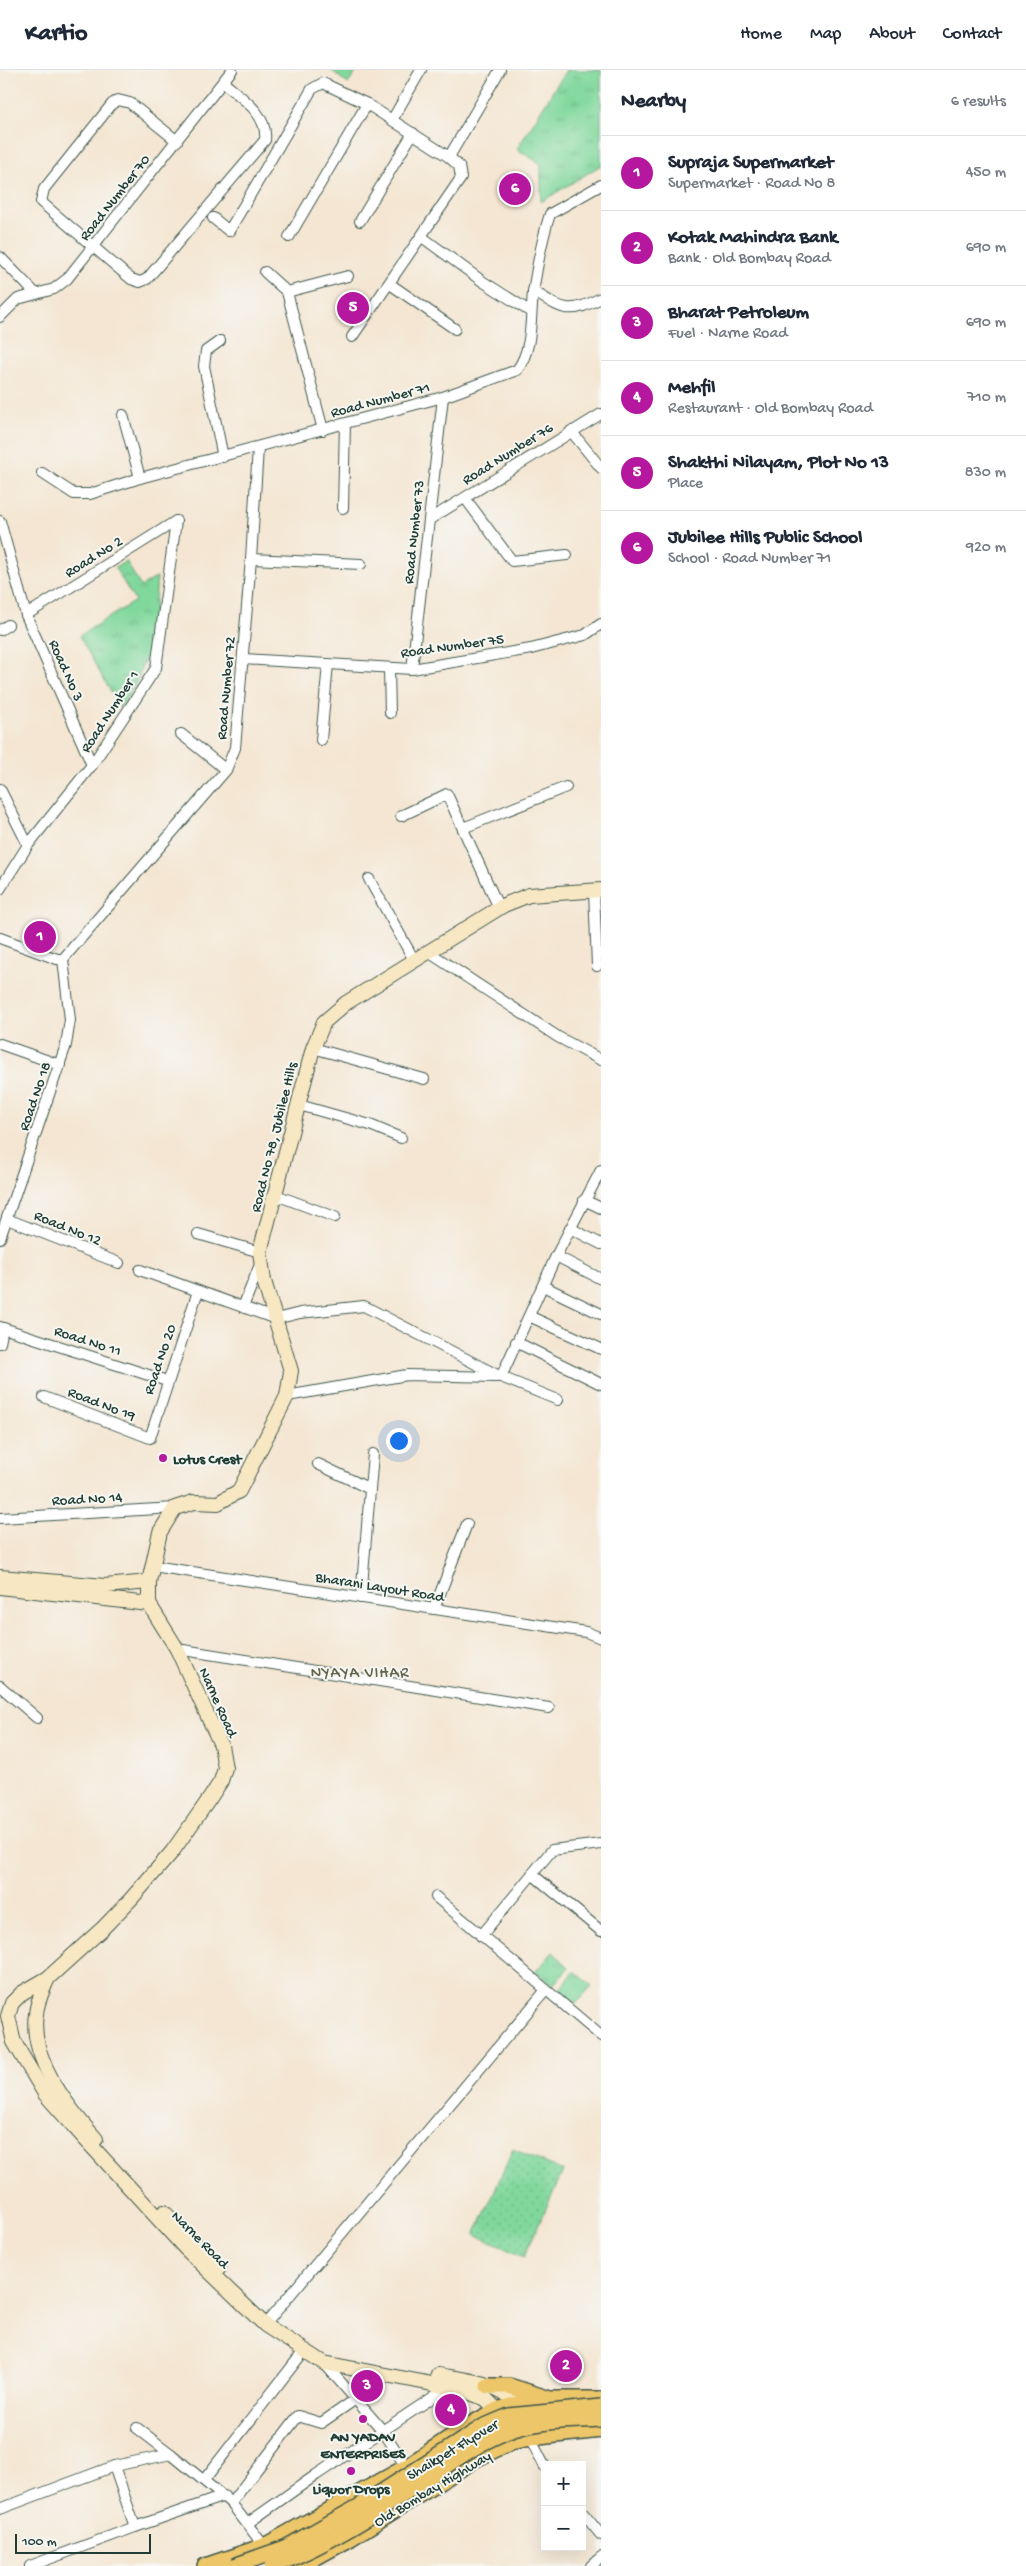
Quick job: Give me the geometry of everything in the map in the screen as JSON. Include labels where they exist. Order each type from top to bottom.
[{"type":"main road","name":"Road No 78, Jubilee Hills","points":[[174,1508],[194,1502],[218,1503],[239,1492],[287,1396],[291,1371],[264,1281],[261,1257],[313,1048],[324,1022],[346,1003],[499,908],[529,895],[598,890]]},
{"type":"main road","points":[[0,1588],[149,1604],[149,1582],[160,1532],[174,1508]]},
{"type":"main road","points":[[0,1577],[105,1586],[149,1582]]},
{"type":"main road","name":"Narne Road","points":[[149,1604],[177,1648],[221,1745],[225,1768],[221,1780],[172,1852],[131,1899],[102,1929],[48,1978],[22,1993],[12,2003],[8,2016],[14,2042],[46,2094],[186,2249],[265,2325],[304,2352],[324,2363],[450,2386],[486,2399],[497,2410]]},
{"type":"main road","name":"Narne Road","points":[[48,1978],[38,2002],[35,2026],[41,2057],[57,2088],[93,2136],[135,2182],[269,2320],[303,2345],[325,2355],[469,2380],[509,2395],[518,2404]]},
{"type":"main road","points":[[488,2386],[509,2386],[549,2399]]},
{"type":"main road","points":[[205,2566],[264,2546],[406,2467],[466,2427],[497,2410],[518,2404],[549,2399],[601,2399]]},
{"type":"main road","points":[[518,2404],[530,2438]]},
{"type":"main road","name":"Shaikpet Flyover","points":[[234,2566],[285,2548],[360,2506],[483,2427],[509,2416],[601,2407]]},
{"type":"main road","name":"Shaikpet Flyover","points":[[272,2566],[358,2522],[460,2456],[491,2439],[514,2429],[539,2424],[601,2420]]},
{"type":"main road","name":"Old Bombay Highway","points":[[300,2566],[351,2538],[476,2458],[511,2442],[601,2430]]},
{"type":"street","name":"Road Number 70","points":[[0,317],[18,300],[54,289],[66,279],[93,248],[232,70]]},
{"type":"street","points":[[392,120],[421,70]]},
{"type":"street","points":[[449,158],[500,70]]},
{"type":"street","points":[[177,141],[130,103],[118,100],[112,104],[44,190],[41,196],[44,207],[130,279],[140,282],[147,279],[265,140],[266,129],[264,120],[223,82]]},
{"type":"street","points":[[213,218],[228,231],[312,89],[324,83],[367,104],[460,166],[460,178],[422,237],[352,337]]},
{"type":"street","points":[[289,237],[367,104]]},
{"type":"street","points":[[360,221],[413,133]]},
{"type":"street","name":"Road Number 71","points":[[42,473],[74,494],[90,494],[140,478],[443,397],[517,370],[527,350],[533,291],[544,234],[550,214],[601,185]]},
{"type":"street","points":[[422,237],[482,281],[531,312]]},
{"type":"street","points":[[0,257],[36,294]]},
{"type":"street","points":[[265,272],[287,292],[323,430]]},
{"type":"street","points":[[287,292],[348,276]]},
{"type":"street","points":[[390,284],[455,329]]},
{"type":"street","points":[[533,291],[558,307],[567,308],[580,309],[601,298]]},
{"type":"street","points":[[220,341],[206,350],[204,366],[223,457]]},
{"type":"street","name":"Road Number 73","points":[[412,669],[443,397]]},
{"type":"street","name":"Road Number 76","points":[[430,519],[601,414]]},
{"type":"street","points":[[123,416],[140,478]]},
{"type":"street","points":[[343,508],[345,424]]},
{"type":"street","points":[[571,431],[601,468]]},
{"type":"street","name":"Road Number 72","points":[[63,959],[69,955],[226,770],[234,748],[243,659],[258,448]]},
{"type":"street","points":[[465,498],[512,561],[567,555]]},
{"type":"street","name":"Road No 3","points":[[0,521],[26,615],[92,765]]},
{"type":"street","name":"Road No 2","points":[[26,615],[176,522]]},
{"type":"street","name":"Road Number 1","points":[[0,890],[28,845],[92,765],[156,668],[176,522]]},
{"type":"street","points":[[251,559],[361,564]]},
{"type":"street","name":"Road Number 75","points":[[243,659],[412,669],[531,649],[585,635],[601,624]]},
{"type":"street","points":[[321,740],[328,664]]},
{"type":"street","points":[[389,668],[390,713]]},
{"type":"street","points":[[181,734],[226,770]]},
{"type":"street","points":[[463,828],[566,787]]},
{"type":"street","points":[[0,789],[28,845]]},
{"type":"street","points":[[401,816],[447,794],[499,908]]},
{"type":"street","points":[[369,879],[414,960]]},
{"type":"street","points":[[597,966],[598,890]]},
{"type":"street","points":[[0,938],[56,959],[63,959]]},
{"type":"street","points":[[427,951],[558,1037],[601,1060]]},
{"type":"street","name":"Road No 18","points":[[0,1238],[60,1065],[70,1020],[63,959]]},
{"type":"street","points":[[0,1044],[60,1065]]},
{"type":"street","points":[[313,1048],[424,1080]]},
{"type":"street","points":[[299,1105],[370,1125],[401,1138]]},
{"type":"street","points":[[501,1377],[556,1256],[601,1170]]},
{"type":"street","points":[[276,1195],[335,1217]]},
{"type":"street","points":[[584,1200],[601,1208]]},
{"type":"street","name":"Road No 12","points":[[7,1219],[119,1263]]},
{"type":"street","points":[[570,1228],[601,1244]]},
{"type":"street","points":[[198,1234],[261,1257],[243,1307]]},
{"type":"street","points":[[556,1256],[601,1279]]},
{"type":"street","points":[[140,1270],[276,1319],[300,1313],[364,1306],[501,1377],[558,1400]]},
{"type":"street","points":[[543,1286],[601,1314]]},
{"type":"street","name":"Road No 20","points":[[150,1438],[167,1381],[198,1291]]},
{"type":"street","points":[[529,1316],[601,1348]]},
{"type":"street","points":[[0,1343],[2,1328]]},
{"type":"street","name":"Road No 11","points":[[2,1328],[167,1381]]},
{"type":"street","points":[[516,1342],[601,1384]]},
{"type":"street","points":[[287,1396],[407,1374],[501,1377]]},
{"type":"street","name":"Road No 19","points":[[44,1397],[150,1438]]},
{"type":"street","points":[[361,1598],[373,1454]]},
{"type":"street","points":[[318,1464],[370,1489]]},
{"type":"street","name":"Road No 14","points":[[1,1518],[174,1508]]},
{"type":"street","points":[[434,1610],[467,1524]]},
{"type":"street","name":"Bharani Layout Road","points":[[153,1566],[586,1632],[601,1638]]},
{"type":"street","points":[[177,1648],[549,1708]]},
{"type":"street","points":[[0,1686],[37,1718]]},
{"type":"street","points":[[481,1936],[552,1850],[601,1844]]},
{"type":"street","points":[[532,1874],[601,1931]]},
{"type":"street","points":[[436,1897],[601,2036]]},
{"type":"street","points":[[269,2320],[546,1990]]},
{"type":"street","points":[[204,2480],[304,2352]]},
{"type":"street","points":[[324,2363],[384,2432],[406,2467]]},
{"type":"street","points":[[248,2523],[316,2475],[384,2432],[450,2386]]},
{"type":"street","points":[[30,2566],[135,2527],[227,2499],[298,2416],[322,2423],[356,2399]]},
{"type":"street","points":[[137,2428],[227,2499],[248,2523],[264,2546]]},
{"type":"street","points":[[530,2438],[542,2461]]},
{"type":"street","points":[[0,2509],[114,2466],[171,2454]]},
{"type":"street","points":[[114,2466],[135,2527]]},
{"type":"street","points":[[586,2517],[601,2535]]},
{"type":"street","points":[[591,2566],[601,2557]]},
{"type":"green space","points":[[331,70],[358,70],[348,84]]},
{"type":"green space","points":[[566,70],[601,70],[601,165],[541,202],[541,164],[517,149]]},
{"type":"green space","points":[[126,561],[141,587],[157,577],[152,641],[135,685],[120,708],[79,636],[135,601],[115,568]]},
{"type":"green space","points":[[553,1952],[569,1967],[552,1986],[536,1971]]},
{"type":"green space","points":[[575,1971],[592,1986],[575,2004],[559,1990]]},
{"type":"green space","points":[[513,2149],[563,2171],[524,2257],[475,2235]]},
{"type":"place","name":"Jubilee Hills Public School","points":[[515,189]]},
{"type":"place","name":"Shakthi Nilayam, Plot No 13","points":[[353,308]]},
{"type":"place","name":"Supraja Supermarket","points":[[40,937]]},
{"type":"place","name":"Lotus Crest","points":[[163,1458]]},
{"type":"place","name":"Kotak Mahindra Bank","points":[[566,2366]]},
{"type":"place","name":"Bharat Petroleum","points":[[367,2386]]},
{"type":"place","name":"Mehfil","points":[[451,2410]]},
{"type":"place","name":"AN YADAV ENTERPRISES","points":[[363,2419]]},
{"type":"place","name":"Liquor Drops","points":[[351,2471]]},
{"type":"district","name":"NYAYA VIHAR","points":[[360,1671]]}]
